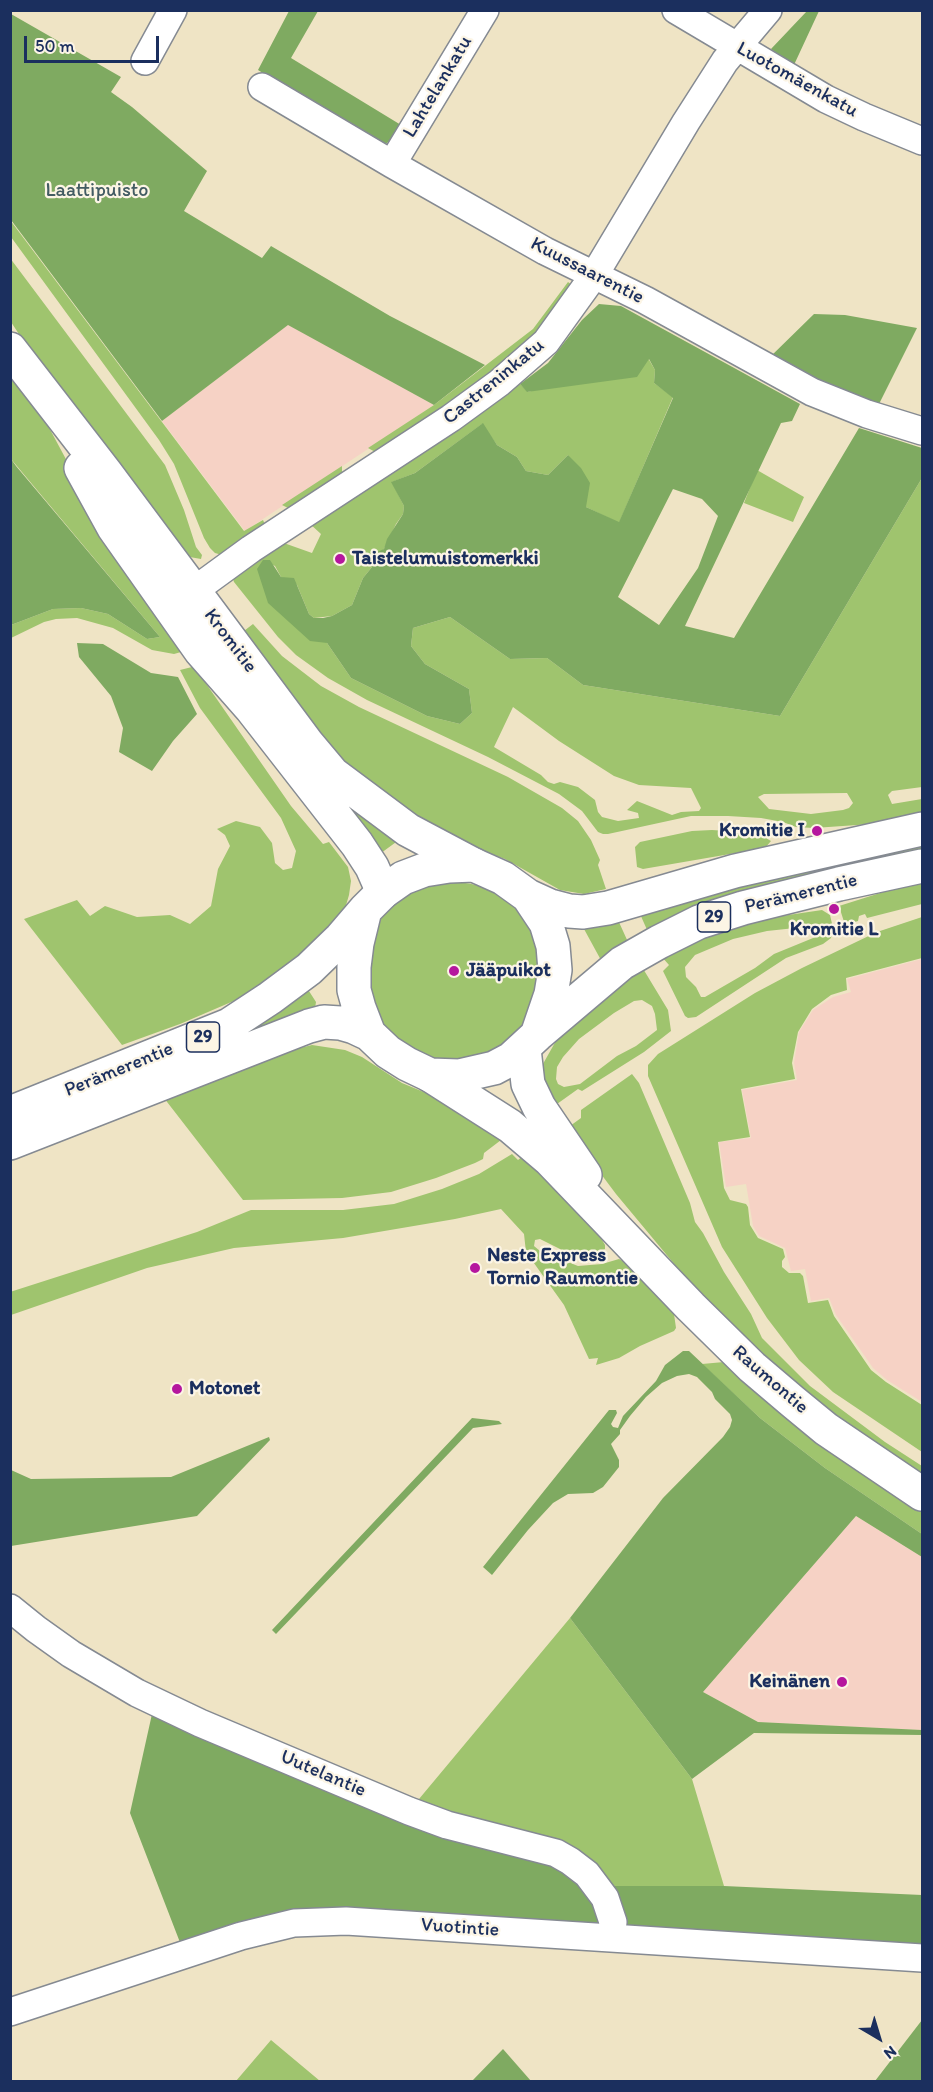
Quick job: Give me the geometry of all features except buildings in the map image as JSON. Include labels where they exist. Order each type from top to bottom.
[{"type":"main road","name":"Kromitie","points":[[19,360],[114,528],[182,599],[333,774],[408,830],[474,865]]},
{"type":"main road","name":"Kromitie","points":[[182,599],[200,650],[250,708],[357,844],[372,867],[374,901]]},
{"type":"main road","name":"Perämerentie","points":[[528,896],[550,906],[569,911],[583,912],[608,908],[735,871],[922,830]]},
{"type":"main road","name":"29","points":[[474,865],[503,878],[528,896],[546,922],[553,946],[555,970],[551,994],[530,1042],[511,1059],[478,1074],[430,1075],[388,1052],[369,1034],[354,990],[354,967],[357,943],[374,901],[403,878],[424,870],[474,865]]},
{"type":"main road","name":"Perämerentie","points":[[530,1042],[622,963],[699,922],[743,908],[922,866]]},
{"type":"main road","name":"Perämerentie","points":[[10,1113],[229,1025],[309,969],[374,901]]},
{"type":"main road","name":"Perämerentie","points":[[10,1143],[309,1026],[324,1022],[340,1023],[369,1034]]},
{"type":"main road","name":"Raumontie","points":[[530,1042],[528,1084],[539,1107],[634,1246]]},
{"type":"main road","name":"Raumontie","points":[[430,1075],[510,1126],[542,1153],[697,1313],[760,1374],[826,1429],[922,1494]]},
{"type":"street","points":[[145,61],[173,10]]},
{"type":"street","name":"Lahtelankatu","points":[[392,164],[485,10]]},
{"type":"street","name":"Luotomäenkatu","points":[[676,10],[826,99],[922,141]]},
{"type":"street","name":"Castreninkatu","points":[[182,599],[269,537],[367,476],[499,383],[546,342],[596,274],[725,61],[768,10]]},
{"type":"street","name":"Kuussaarentie","points":[[262,87],[545,251],[596,274],[812,392],[867,414],[922,431]]},
{"type":"street","name":"Uutelantie","points":[[10,1608],[71,1654],[137,1693],[200,1723],[447,1825],[556,1853],[587,1874],[605,1898],[613,1922],[611,1938]]},
{"type":"street","name":"Vuotintie","points":[[10,2012],[241,1936],[294,1923],[346,1921],[922,1958]]},
{"type":"shaded area","points":[[288,324],[434,405],[245,531],[162,421]]},
{"type":"shaded area","points":[[922,959],[922,1402],[887,1380],[873,1368],[836,1315],[829,1298],[811,1301],[805,1269],[791,1271],[785,1248],[759,1236],[753,1226],[746,1184],[726,1187],[719,1142],[751,1138],[742,1090],[797,1080],[794,1063],[799,1032],[813,1010],[833,997],[851,992],[847,979]]},
{"type":"shaded area","points":[[856,1516],[922,1557],[922,1730],[758,1722],[703,1692]]},
{"type":"green space","points":[[289,11],[318,11],[291,58],[401,125],[390,141],[382,146],[258,70]]},
{"type":"green space","points":[[807,11],[819,11],[793,67],[771,49]]},
{"type":"green space","name":"Laattipuisto","points":[[11,14],[121,77],[111,92],[207,171],[184,211],[262,258],[271,246],[390,316],[485,365],[434,405],[288,325],[162,421],[11,220]]},
{"type":"green space","points":[[10,220],[244,531],[263,520],[267,529],[222,555],[210,548],[174,464],[159,440],[11,237]]},
{"type":"green space","points":[[10,258],[165,465],[184,510],[196,547],[202,555],[201,559],[184,556],[67,407],[11,322]]},
{"type":"green space","points":[[568,282],[572,285],[538,338],[379,454],[368,448],[434,405],[533,329]]},
{"type":"green space","points":[[599,304],[621,306],[800,404],[792,421],[781,423],[685,626],[734,638],[859,428],[922,448],[922,478],[780,716],[583,685],[547,658],[510,659],[450,617],[413,628],[411,646],[425,664],[469,689],[472,713],[460,724],[427,716],[351,678],[327,643],[310,641],[268,603],[257,569],[263,560],[270,560],[281,577],[294,578],[309,614],[314,618],[332,616],[352,605],[363,578],[372,567],[377,552],[384,549],[387,539],[403,514],[404,506],[391,482],[415,473],[483,423],[497,445],[517,457],[526,471],[548,475],[568,455],[581,468],[590,483],[586,507],[619,522],[673,398],[654,383],[655,370],[649,359],[637,377],[527,392],[520,384],[548,363],[582,320]],"holes":[[[673,489],[702,499],[718,516],[698,568],[659,625],[618,597]]]},
{"type":"green space","points":[[814,314],[845,315],[917,328],[877,408],[768,359]]},
{"type":"green space","points":[[648,358],[655,370],[654,383],[673,397],[619,523],[586,507],[568,455],[548,475],[526,471],[517,457],[497,445],[482,424],[415,473],[392,482],[404,506],[403,514],[384,549],[373,559],[372,567],[363,578],[352,605],[332,616],[314,618],[309,614],[297,585],[281,577],[275,566],[263,560],[351,678],[427,716],[460,724],[472,713],[469,689],[425,664],[411,646],[413,628],[450,617],[510,659],[547,658],[583,685],[780,716],[922,478],[922,787],[892,791],[888,795],[892,804],[922,799],[922,816],[886,823],[814,828],[796,827],[761,818],[691,816],[603,834],[598,832],[582,811],[559,794],[488,757],[367,700],[328,678],[296,655],[278,637],[234,582],[233,579],[281,542],[312,553],[321,534],[309,523],[520,384],[528,392]],"holes":[[[513,707],[559,741],[614,776],[639,785],[691,788],[701,808],[699,811],[672,815],[637,801],[627,810],[638,813],[639,818],[618,821],[602,817],[595,800],[578,787],[560,782],[554,784],[548,782],[541,775],[494,747]],[[847,793],[853,803],[849,808],[811,814],[769,809],[758,797],[764,794]]]},
{"type":"green space","points":[[10,371],[46,422],[105,532],[186,648],[181,652],[174,654],[152,650],[113,628],[77,618],[44,622],[11,638],[11,625],[53,609],[81,608],[108,614],[147,639],[160,637],[11,459]]},
{"type":"green space","points":[[11,459],[160,637],[147,639],[108,614],[81,608],[53,609],[11,625]]},
{"type":"green space","points":[[342,466],[342,478],[290,509],[282,505]]},
{"type":"green space","points":[[757,470],[804,497],[793,522],[744,503]]},
{"type":"green space","points":[[253,624],[282,656],[321,686],[359,707],[508,777],[562,808],[578,821],[591,840],[600,860],[598,865],[606,889],[584,894],[560,890],[505,859],[443,836],[350,774],[240,634]]},
{"type":"green space","points":[[77,643],[103,644],[151,673],[178,677],[197,714],[173,741],[152,771],[119,752],[123,728],[111,696],[79,657]]},
{"type":"green space","points":[[192,667],[198,672],[291,806],[323,844],[329,842],[348,867],[351,881],[349,895],[344,912],[309,952],[275,978],[236,1000],[122,1045],[24,919],[77,900],[90,916],[105,906],[137,917],[170,915],[190,924],[211,906],[218,869],[230,846],[225,835],[217,829],[236,821],[260,827],[272,843],[275,863],[283,870],[292,868],[296,851],[281,818],[200,708],[180,670]]},
{"type":"green space","points":[[360,807],[403,837],[377,856],[350,814]]},
{"type":"green space","points":[[692,831],[757,833],[771,841],[765,848],[643,869],[637,867],[635,847],[640,842]]},
{"type":"green space","points":[[922,842],[922,854],[648,932],[640,914],[684,898]]},
{"type":"green space","points":[[453,882],[487,889],[516,908],[535,937],[542,971],[535,1005],[516,1034],[487,1053],[453,1060],[419,1053],[390,1034],[371,1005],[364,971],[371,937],[390,908],[419,889]]},
{"type":"green space","points":[[922,882],[922,904],[867,918],[865,914],[859,916],[858,921],[845,925],[839,906]]},
{"type":"green space","points":[[822,910],[830,915],[833,928],[831,938],[823,944],[786,958],[696,1017],[688,1018],[663,971],[669,965],[661,956],[705,935],[748,921]],"holes":[[[814,926],[820,931],[818,936],[774,954],[755,968],[705,997],[701,997],[696,987],[686,977],[685,967],[695,955],[733,939],[767,931]]]},
{"type":"green space","points":[[922,917],[922,958],[846,978],[847,990],[831,995],[812,1009],[798,1032],[792,1063],[795,1079],[741,1089],[750,1137],[718,1142],[724,1188],[730,1200],[746,1204],[750,1225],[758,1238],[783,1249],[785,1257],[782,1267],[789,1273],[800,1273],[803,1276],[808,1303],[828,1300],[834,1316],[871,1370],[922,1405],[922,1452],[833,1392],[799,1360],[767,1318],[722,1247],[648,1076],[648,1065],[658,1054],[755,993],[877,932]]},
{"type":"green space","points":[[618,920],[628,942],[602,962],[584,929],[600,927]]},
{"type":"green space","points":[[642,967],[668,1010],[671,1031],[644,1052],[582,1091],[578,1089],[550,1109],[539,1071],[557,1039]],"holes":[[[642,1000],[652,1006],[657,1030],[580,1084],[564,1087],[558,1084],[557,1067],[579,1039],[634,1001]]]},
{"type":"green space","points":[[307,988],[316,1002],[315,1008],[188,1058]]},
{"type":"green space","points":[[312,1045],[345,1050],[362,1057],[402,1083],[455,1105],[505,1137],[484,1153],[483,1159],[475,1163],[391,1192],[342,1198],[243,1200],[164,1098],[292,1050]]},
{"type":"green space","points":[[632,1074],[639,1083],[690,1203],[695,1222],[751,1314],[762,1338],[810,1386],[885,1442],[922,1466],[922,1477],[815,1403],[764,1360],[690,1283],[616,1194],[571,1134],[570,1126],[581,1118],[581,1110]]},
{"type":"green space","points":[[512,1154],[518,1160],[524,1155],[597,1231],[605,1249],[595,1255],[578,1255],[540,1239],[535,1240],[534,1246],[540,1251],[578,1266],[602,1264],[619,1259],[625,1262],[674,1314],[676,1328],[674,1331],[619,1358],[596,1365],[598,1358],[589,1359],[564,1305],[526,1252],[524,1234],[501,1209],[343,1238],[234,1248],[147,1268],[11,1315],[10,1292],[197,1232],[251,1210],[343,1210],[394,1204],[442,1189],[479,1174]]},
{"type":"green space","points":[[683,1351],[689,1351],[760,1418],[825,1468],[922,1534],[922,1557],[856,1516],[703,1692],[758,1722],[922,1730],[922,1735],[754,1733],[692,1779],[570,1618],[663,1498],[730,1427],[732,1420],[730,1414],[697,1377],[689,1374],[677,1376],[662,1383],[646,1397],[611,1444],[619,1460],[619,1467],[603,1487],[593,1493],[568,1494],[553,1503],[492,1575],[483,1567],[609,1410],[616,1410],[617,1413],[611,1424],[618,1428],[623,1416],[656,1381],[665,1365]]},
{"type":"green space","points":[[724,1362],[772,1405],[922,1511],[922,1534],[825,1468],[760,1418],[702,1364]]},
{"type":"green space","points":[[472,1418],[499,1421],[502,1424],[473,1428],[276,1634],[272,1630]]},
{"type":"green space","points":[[269,1437],[270,1440],[197,1516],[11,1546],[11,1470],[31,1479],[171,1477]]},
{"type":"green space","points":[[570,1618],[692,1779],[724,1886],[610,1886],[414,1805]]},
{"type":"green space","points":[[152,1714],[578,1873],[607,1931],[343,1912],[181,1945],[130,1813]]},
{"type":"green space","points":[[610,1886],[724,1886],[922,1895],[922,1949],[623,1931]]},
{"type":"green space","points":[[922,2020],[922,2081],[875,2081]]},
{"type":"green space","points":[[271,2040],[320,2081],[236,2081]]},
{"type":"green space","points":[[503,2049],[531,2081],[472,2081]]},
{"type":"place","name":"Taistelumuistomerkki","points":[[340,559]]},
{"type":"place","name":"Kromitie I","points":[[817,831]]},
{"type":"place","name":"Kromitie L","points":[[834,909]]},
{"type":"place","name":"Jääpuikot","points":[[454,971]]},
{"type":"place","name":"Neste Express Tornio Raumontie","points":[[475,1268]]},
{"type":"place","name":"Motonet","points":[[177,1389]]},
{"type":"place","name":"Keinänen","points":[[842,1682]]}]
